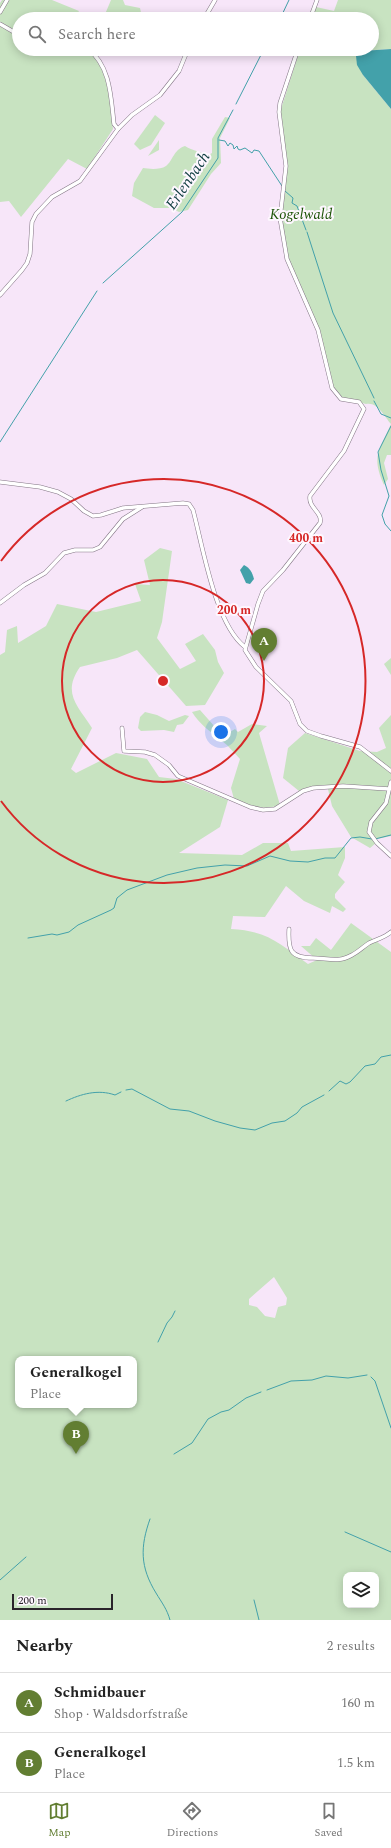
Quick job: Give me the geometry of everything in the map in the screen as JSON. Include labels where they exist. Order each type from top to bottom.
[{"type":"street","points":[[0,12],[7,0]]},
{"type":"street","points":[[208,12],[215,0]]},
{"type":"street","points":[[313,12],[317,0]]},
{"type":"street","points":[[0,24],[12,31]]},
{"type":"street","points":[[95,56],[106,74],[114,124],[118,129]]},
{"type":"street","points":[[0,294],[27,263],[30,254],[32,222],[35,216],[52,197],[76,184],[84,176],[118,129],[132,115],[160,94],[179,71],[185,56]]},
{"type":"street","points":[[296,56],[280,103],[279,112],[286,166],[280,218],[286,259],[318,330],[332,388],[342,398],[359,402],[364,409],[344,451],[310,496],[310,503],[319,515],[320,523],[283,570],[263,591],[245,647],[246,653],[252,663],[291,701],[300,724],[307,731],[360,747],[391,771]]},
{"type":"street","points":[[0,482],[40,487],[58,492],[71,499],[84,511],[93,516],[101,516],[123,508],[142,508],[183,503],[191,506],[206,566],[224,618],[230,630],[245,647]]},
{"type":"street","points":[[0,603],[24,585],[45,573],[64,552],[75,550],[93,550],[100,547],[122,519],[142,508]]},
{"type":"street","points":[[122,728],[124,751],[145,752],[155,756],[168,765],[178,776],[250,807],[263,810],[275,809],[303,791],[313,788],[343,786],[389,789]]},
{"type":"street","points":[[391,782],[386,803],[371,822],[369,832],[377,843],[391,856]]},
{"type":"street","points":[[289,929],[288,944],[296,955],[302,958],[328,960],[341,959],[351,956],[371,942],[385,937],[391,932]]},
{"type":"green space","points":[[2,0],[52,0],[79,11],[12,12],[12,56],[94,56],[104,74],[107,85],[113,129],[87,169],[68,159],[21,217],[9,201],[0,202],[0,3]]},
{"type":"green space","points":[[111,0],[123,0],[125,5],[140,8],[141,12],[106,12]]},
{"type":"green space","points":[[338,0],[391,0],[391,49],[379,50],[379,12],[314,12],[316,7],[334,11]]},
{"type":"green space","name":"Kogelwald","points":[[298,56],[362,56],[363,75],[391,109],[391,424],[374,405],[342,398],[333,388],[322,339],[289,266],[281,218],[287,167],[280,112]]},
{"type":"green space","points":[[155,115],[165,123],[151,145],[140,150],[134,144]]},
{"type":"green space","points":[[225,117],[230,118],[220,138],[221,163],[211,174],[188,210],[179,212],[171,208],[154,208],[132,196],[134,183],[143,168],[158,169],[166,166],[178,150],[185,146],[207,156],[212,153],[212,139]]},
{"type":"green space","points":[[159,140],[159,150],[148,156]]},
{"type":"green space","points":[[391,424],[391,455],[387,455],[384,463],[388,479],[384,485],[377,460],[380,448]]},
{"type":"green space","points":[[160,548],[172,551],[162,622],[157,638],[180,669],[196,661],[185,644],[203,634],[215,650],[218,662],[224,673],[205,705],[186,706],[137,650],[117,658],[80,667],[72,684],[72,692],[77,705],[92,728],[71,769],[76,773],[116,753],[147,759],[159,777],[176,779],[228,800],[220,827],[179,853],[242,855],[263,843],[288,843],[291,851],[345,847],[345,858],[338,875],[345,882],[335,894],[335,898],[346,909],[343,912],[332,906],[330,913],[304,901],[286,886],[265,917],[233,916],[231,929],[255,932],[273,940],[308,964],[317,960],[301,946],[310,946],[316,938],[331,950],[351,923],[391,952],[391,1620],[0,1620],[0,655],[5,652],[7,630],[17,626],[18,643],[46,626],[57,604],[96,612],[141,601],[135,584],[150,585],[144,560]],"holes":[[[274,1277],[287,1298],[286,1305],[278,1307],[275,1318],[265,1316],[257,1307],[249,1305],[249,1299]]]},
{"type":"green space","points":[[391,658],[391,675],[384,664]]},
{"type":"green space","points":[[200,710],[223,736],[235,729],[238,732],[252,724],[267,726],[259,733],[280,805],[262,808],[234,799],[231,788],[240,759],[227,745],[202,724],[192,712]]},
{"type":"green space","points":[[145,712],[157,715],[169,721],[185,715],[189,716],[183,724],[177,725],[174,732],[164,730],[141,731],[138,728],[140,717]]},
{"type":"green space","points":[[391,715],[391,836],[377,839],[376,843],[370,848],[351,837],[332,806],[327,785],[309,787],[299,791],[283,778],[288,748],[305,733],[360,751],[377,752],[386,748],[379,728]]},
{"type":"water","points":[[391,49],[391,109],[363,75],[357,65],[356,56],[379,56],[379,50]]},
{"type":"water","points":[[244,565],[252,572],[254,579],[250,584],[246,583],[240,570]]},
{"type":"waterway","name":"Erlenbach","points":[[283,12],[289,0]]},
{"type":"waterway","name":"Erlenbach","points":[[236,104],[260,56]]},
{"type":"waterway","name":"Erlenbach","points":[[103,283],[182,212],[218,158],[218,138],[233,110]]},
{"type":"waterway","points":[[219,140],[225,141],[228,146],[230,143],[233,145],[234,149],[237,146],[240,150],[245,148],[252,153],[254,150],[259,151],[282,186]]},
{"type":"waterway","points":[[285,191],[293,198],[292,203],[297,206],[306,230]]},
{"type":"waterway","points":[[307,232],[333,313],[374,398]]},
{"type":"waterway","name":"Erlenbach","points":[[0,442],[97,291]]},
{"type":"waterway","points":[[374,401],[381,414],[391,418]]},
{"type":"waterway","points":[[391,426],[378,452],[381,470],[389,496],[382,515],[385,524],[391,531]]},
{"type":"waterway","points":[[375,839],[391,835]]},
{"type":"waterway","points":[[28,938],[52,934],[57,935],[69,932],[78,925],[114,908],[117,898],[127,890],[167,875],[197,868],[225,865],[247,866],[270,856],[290,861],[308,862],[325,858],[335,858],[351,838],[360,837],[372,839]]},
{"type":"waterway","points":[[329,1091],[340,1081],[346,1084],[350,1082],[365,1066],[375,1064],[381,1057],[391,1055]]},
{"type":"waterway","points":[[126,1090],[132,1089],[170,1109],[189,1111],[215,1121],[240,1128],[255,1130],[272,1123],[285,1121],[297,1113],[302,1107],[324,1095]]},
{"type":"waterway","points":[[66,1101],[78,1096],[96,1092],[115,1095],[121,1092]]},
{"type":"waterway","points":[[158,1342],[167,1323],[175,1311]]},
{"type":"waterway","points":[[267,1390],[291,1381],[312,1380],[326,1376],[348,1378],[367,1375]]},
{"type":"waterway","points":[[371,1377],[375,1381],[391,1428]]},
{"type":"waterway","points":[[174,1454],[192,1443],[208,1419],[221,1412],[229,1410],[246,1398],[261,1392]]},
{"type":"waterway","points":[[150,1519],[144,1539],[144,1566],[151,1584],[166,1609],[170,1620]]},
{"type":"waterway","points":[[345,1532],[391,1552]]},
{"type":"waterway","points":[[0,1580],[26,1557]]},
{"type":"waterway","points":[[254,1600],[259,1620]]},
{"type":"place","name":"Schmidbauer","points":[[264,661]]},
{"type":"place","name":"Generalkogel","points":[[76,1454]]}]
